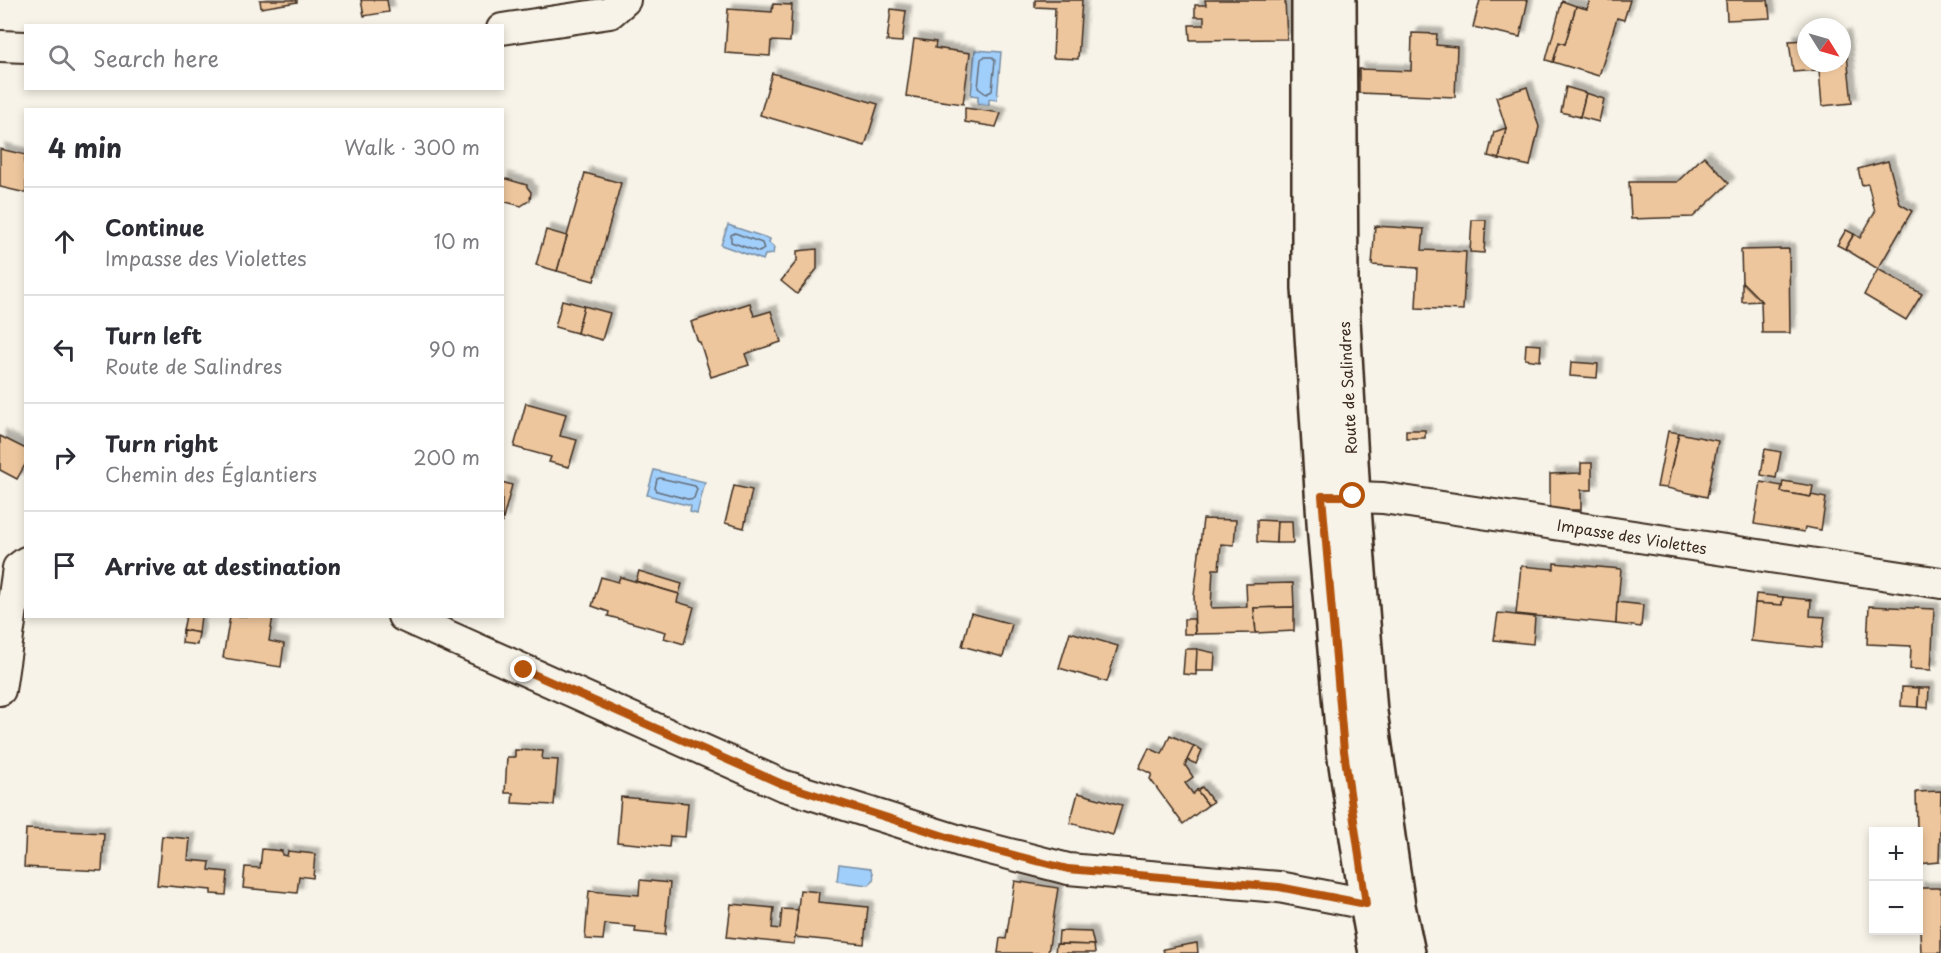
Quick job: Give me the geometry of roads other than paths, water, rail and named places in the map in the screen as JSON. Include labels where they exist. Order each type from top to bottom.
[{"type":"main road","name":"Route de Salindres","points":[[1309,0],[1309,288],[1337,496]]},
{"type":"main road","name":"Route de Salindres","points":[[1339,0],[1341,285],[1337,496],[1344,751],[1382,905],[1408,953]]},
{"type":"main road","name":"Route de Salindres","points":[[1376,953],[1382,905]]},
{"type":"street","points":[[504,29],[610,12],[625,0]]},
{"type":"street","points":[[0,46],[24,47]]},
{"type":"street","name":"Impasse des Violettes","points":[[1337,496],[1383,498],[1941,583]]},
{"type":"street","points":[[0,690],[18,568],[24,564]]},
{"type":"street","points":[[408,618],[782,784],[963,842],[1068,869],[1279,887],[1382,905]]},
{"type":"water","points":[[975,50],[1001,52],[997,100],[989,99],[989,105],[978,104],[978,96],[971,95]]},
{"type":"water","points":[[728,225],[770,239],[769,243],[774,247],[773,254],[765,255],[763,260],[721,245]]},
{"type":"water","points":[[654,470],[705,482],[697,514],[690,512],[691,506],[647,495]]},
{"type":"water","points":[[839,864],[871,868],[873,879],[869,885],[837,881]]}]
